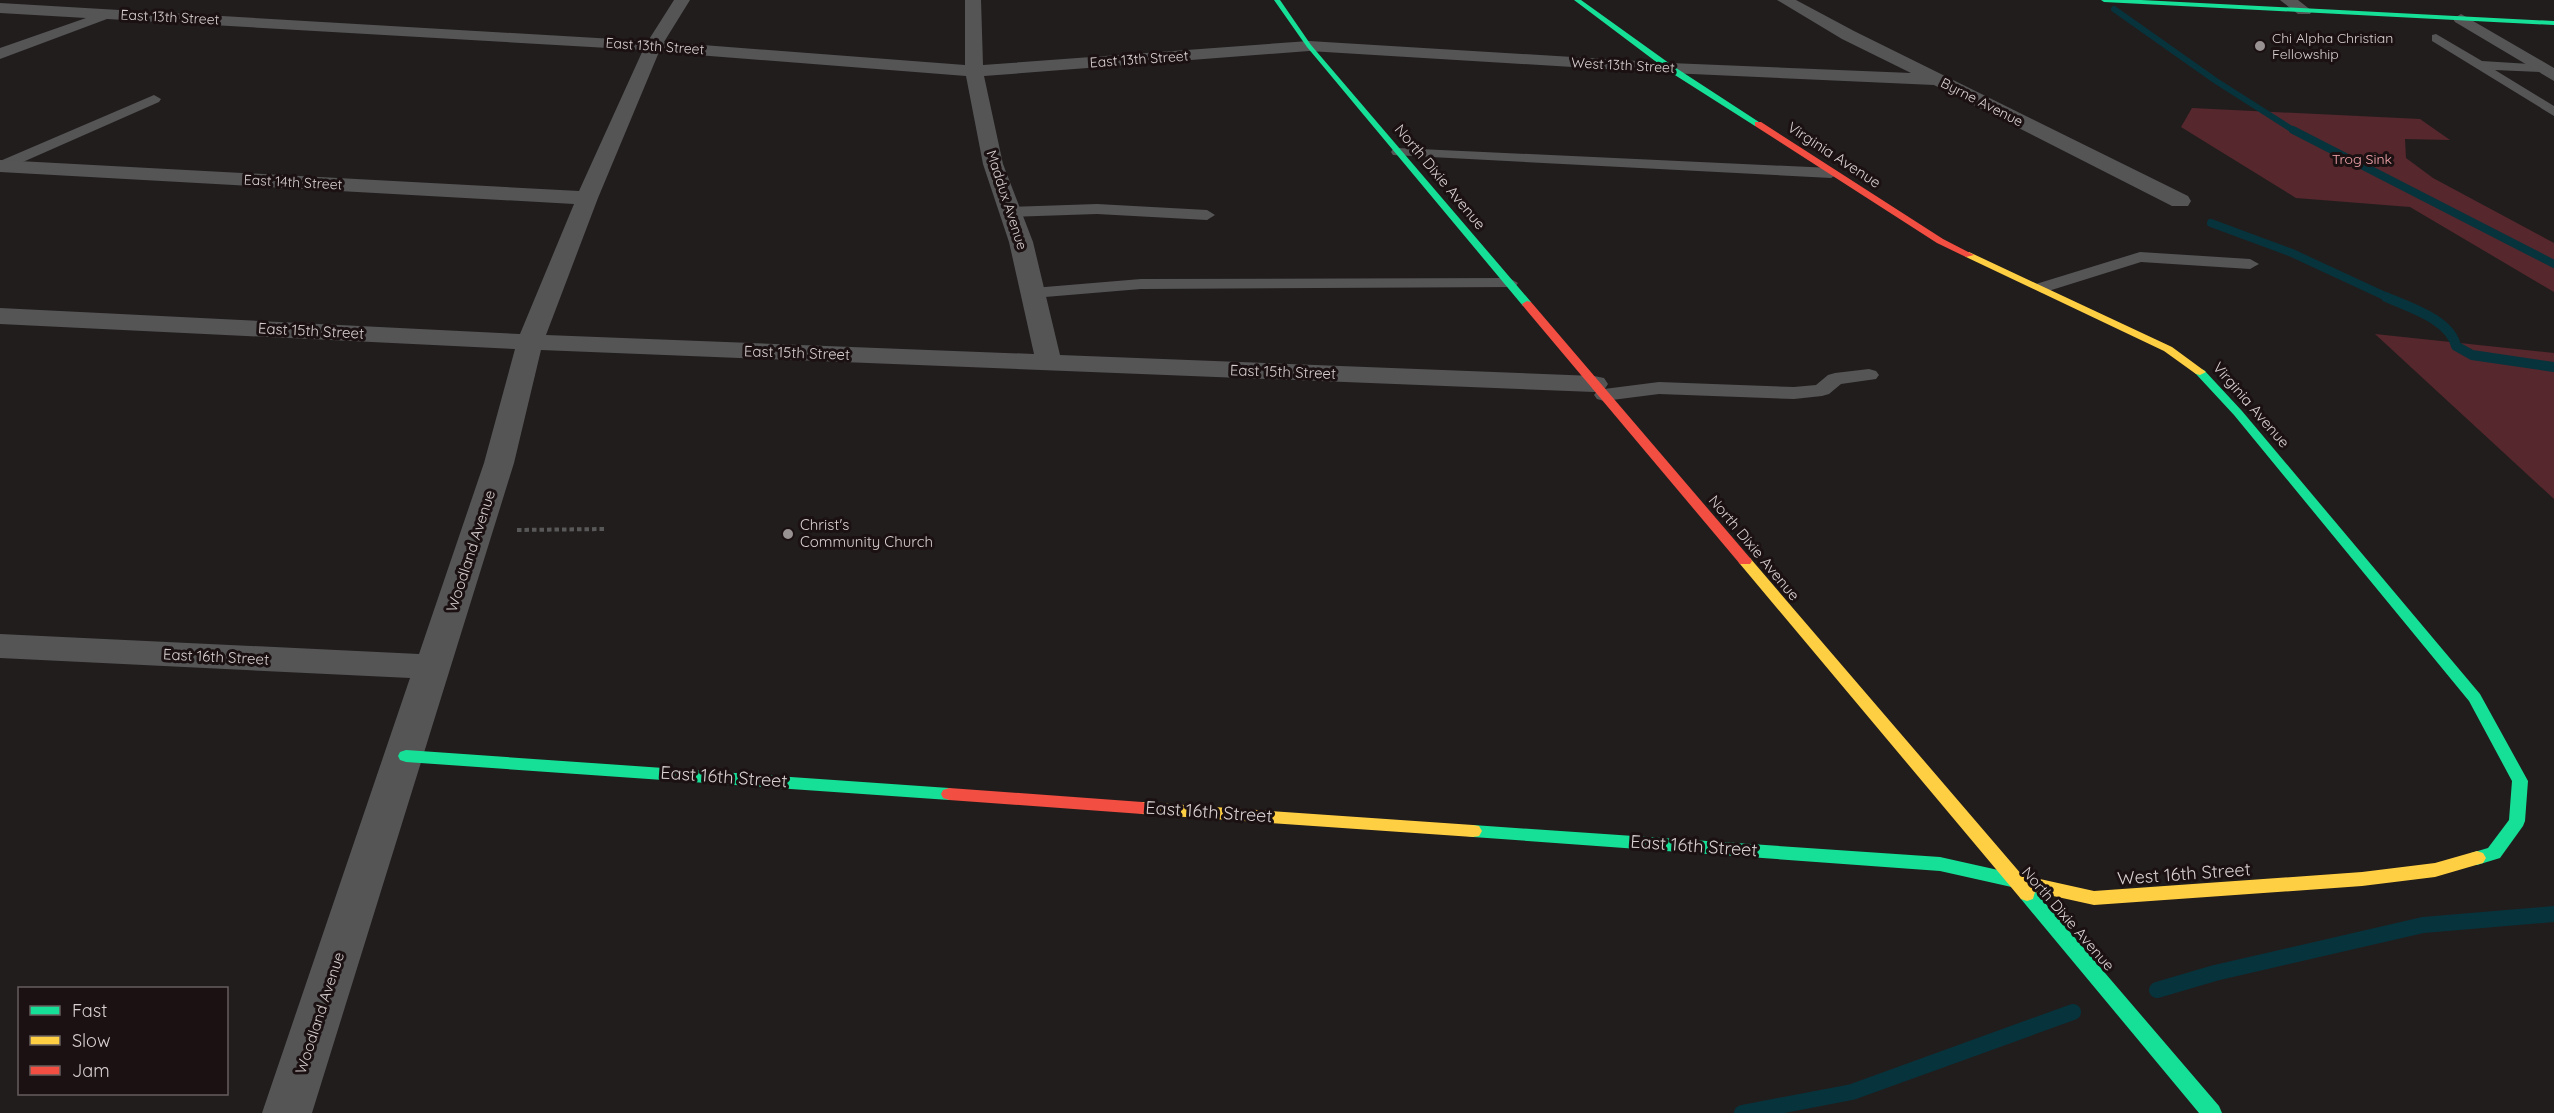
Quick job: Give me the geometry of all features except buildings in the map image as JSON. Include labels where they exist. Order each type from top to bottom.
[{"type":"street","points":[[0,54],[154,0]]},
{"type":"street","name":"Woodland Avenue","points":[[287,1113],[406,756],[499,463],[530,342],[587,198],[653,46],[682,0]]},
{"type":"street","name":"Maddux Avenue","points":[[973,0],[974,71],[993,164],[1021,242],[1049,363]]},
{"type":"street","name":"North Dixie Avenue","points":[[1277,0],[1309,46],[2211,1113]]},
{"type":"street","name":"Virginia Avenue","points":[[1578,0],[1670,68],[1940,241],[2168,349],[2198,370],[2238,413],[2475,698],[2520,781],[2517,820],[2494,853],[2434,870],[2362,879]]},
{"type":"street","name":"Byrne Avenue","points":[[1785,0],[1938,80],[2180,201]]},
{"type":"street","points":[[2104,0],[2554,23]]},
{"type":"street","points":[[2288,0],[2304,11]]},
{"type":"street","name":"East 13th Street","points":[[0,8],[653,46],[974,71],[1309,46]]},
{"type":"street","points":[[2461,19],[2547,72]]},
{"type":"street","name":"West 13th Street","points":[[1309,46],[1670,68],[1938,80]]},
{"type":"street","name":"East 14th Street","points":[[1,166],[587,198]]},
{"type":"street","name":"East 15th Street","points":[[0,316],[1599,390]]},
{"type":"street","name":"East 16th Street","points":[[0,646],[433,667]]},
{"type":"street","name":"East 16th Street","points":[[406,756],[1940,864],[2011,878]]},
{"type":"street","name":"West 16th Street","points":[[2011,878],[2094,898],[2362,879]]},
{"type":"lane","points":[[2436,38],[2554,112]]},
{"type":"lane","points":[[2479,65],[2547,72]]},
{"type":"lane","points":[[1,166],[154,99]]},
{"type":"lane","points":[[1398,152],[1831,173]]},
{"type":"lane","points":[[1010,212],[1097,208],[1207,215]]},
{"type":"lane","points":[[2042,288],[2140,257],[2250,264]]},
{"type":"lane","points":[[1033,294],[1141,284],[1509,283]]},
{"type":"lane","points":[[1599,390],[1659,388],[1794,393],[1822,390],[1835,379],[1869,375]]},
{"type":"path","points":[[477,530],[607,529]]},
{"type":"green space","name":"Trog Sink","points":[[2192,108],[2420,119],[2450,140],[2405,139],[2406,158],[2433,178],[2554,243],[2554,292],[2410,207],[2296,198],[2181,127]]},
{"type":"green space","points":[[2375,334],[2554,353],[2554,499]]},
{"type":"waterway","points":[[2114,9],[2216,81],[2296,132]]},
{"type":"waterway","points":[[2293,130],[2554,264]]},
{"type":"waterway","points":[[2211,223],[2292,253],[2389,298]]},
{"type":"waterway","points":[[2386,297],[2437,321],[2446,328],[2456,346],[2472,355],[2554,367]]},
{"type":"waterway","points":[[2157,990],[2215,973],[2423,925],[2554,914]]},
{"type":"waterway","points":[[1742,1113],[1852,1092],[2073,1012]]},
{"type":"traffic: fast","points":[[1277,0],[1309,46],[1527,304]]},
{"type":"traffic: fast","points":[[1577,0],[1670,68],[1758,124]]},
{"type":"traffic: fast","points":[[2104,0],[2554,23]]},
{"type":"traffic: fast","points":[[2200,372],[2238,413],[2475,698],[2520,781],[2517,821],[2494,853],[2477,858]]},
{"type":"traffic: fast","points":[[406,756],[949,794]]},
{"type":"traffic: fast","points":[[1473,831],[1940,864],[2016,881]]},
{"type":"traffic: fast","points":[[2027,894],[2212,1113]]},
{"type":"traffic: slow","points":[[1969,255],[2168,349],[2200,372]]},
{"type":"traffic: slow","points":[[1745,561],[2027,894]]},
{"type":"traffic: slow","points":[[1142,808],[1473,831]]},
{"type":"traffic: slow","points":[[2016,881],[2094,898],[2362,879],[2435,870],[2477,858]]},
{"type":"traffic: jam","points":[[1758,124],[1940,241],[1969,255]]},
{"type":"traffic: jam","points":[[1527,304],[1745,561]]},
{"type":"traffic: jam","points":[[949,794],[1142,808]]},
{"type":"place","name":"Chi Alpha Christian Fellowship","points":[[2260,46]]},
{"type":"place","name":"Christ's Community Church","points":[[788,534]]}]
